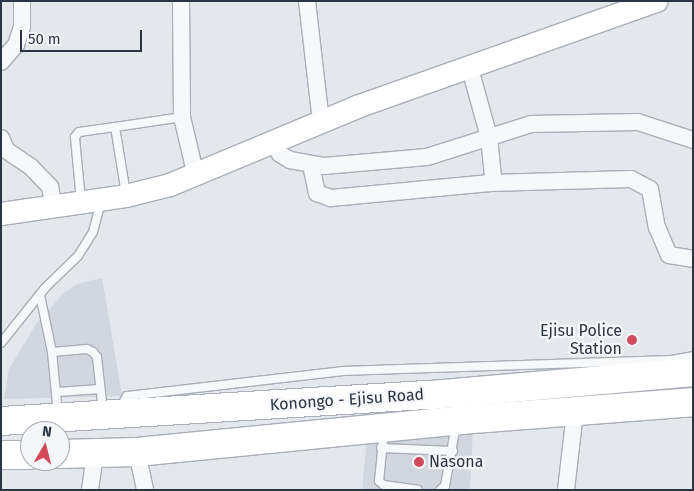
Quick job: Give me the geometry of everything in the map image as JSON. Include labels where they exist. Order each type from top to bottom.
[{"type":"highway","name":"Konongo - Ejisu Road","points":[[1,421],[58,405],[107,407],[430,395],[679,369]]},
{"type":"highway","name":"Konongo - Ejisu Road","points":[[70,454],[137,452],[383,438],[456,420],[693,402]]},
{"type":"highway","points":[[1,456],[20,455]]},
{"type":"main road","points":[[1,214],[126,196],[196,176],[272,140],[469,65],[658,1]]},
{"type":"street","points":[[1,62],[16,45],[22,26],[22,1]]},
{"type":"street","points":[[181,1],[182,117],[196,176]]},
{"type":"street","points":[[307,1],[321,122]]},
{"type":"street","points":[[469,65],[489,138],[493,177],[490,183]]},
{"type":"street","points":[[272,140],[280,154],[311,165],[427,157],[531,124],[619,121],[656,125],[693,140]]},
{"type":"street","points":[[3,146],[31,167],[50,187],[54,207]]},
{"type":"street","points":[[311,165],[317,193],[331,198],[490,183],[631,180],[650,189],[657,227],[669,255],[693,259]]},
{"type":"street","points":[[566,490],[575,412]]},
{"type":"street","points":[[137,452],[145,490]]},
{"type":"street","points":[[90,490],[96,453]]},
{"type":"lane","points":[[1,343],[40,295],[78,256],[93,232],[91,201],[75,137],[78,132],[182,117]]},
{"type":"lane","points":[[115,126],[126,196]]},
{"type":"lane","points":[[40,295],[52,352],[58,405]]},
{"type":"lane","points":[[52,352],[87,349],[93,352],[97,357],[107,407]]},
{"type":"lane","points":[[679,369],[693,356]]},
{"type":"lane","points":[[440,490],[445,486],[453,451],[456,420]]},
{"type":"lane","points":[[418,490],[384,485],[379,481],[383,438],[453,451]]},
{"type":"shaded area","points":[[102,278],[122,396],[4,399],[9,369],[36,324],[64,293],[77,284]]},
{"type":"shaded area","points":[[473,429],[470,490],[362,490],[367,438]]},
{"type":"place","name":"Ejisu Police Station","points":[[632,340]]},
{"type":"place","name":"Nasona","points":[[419,462]]}]
